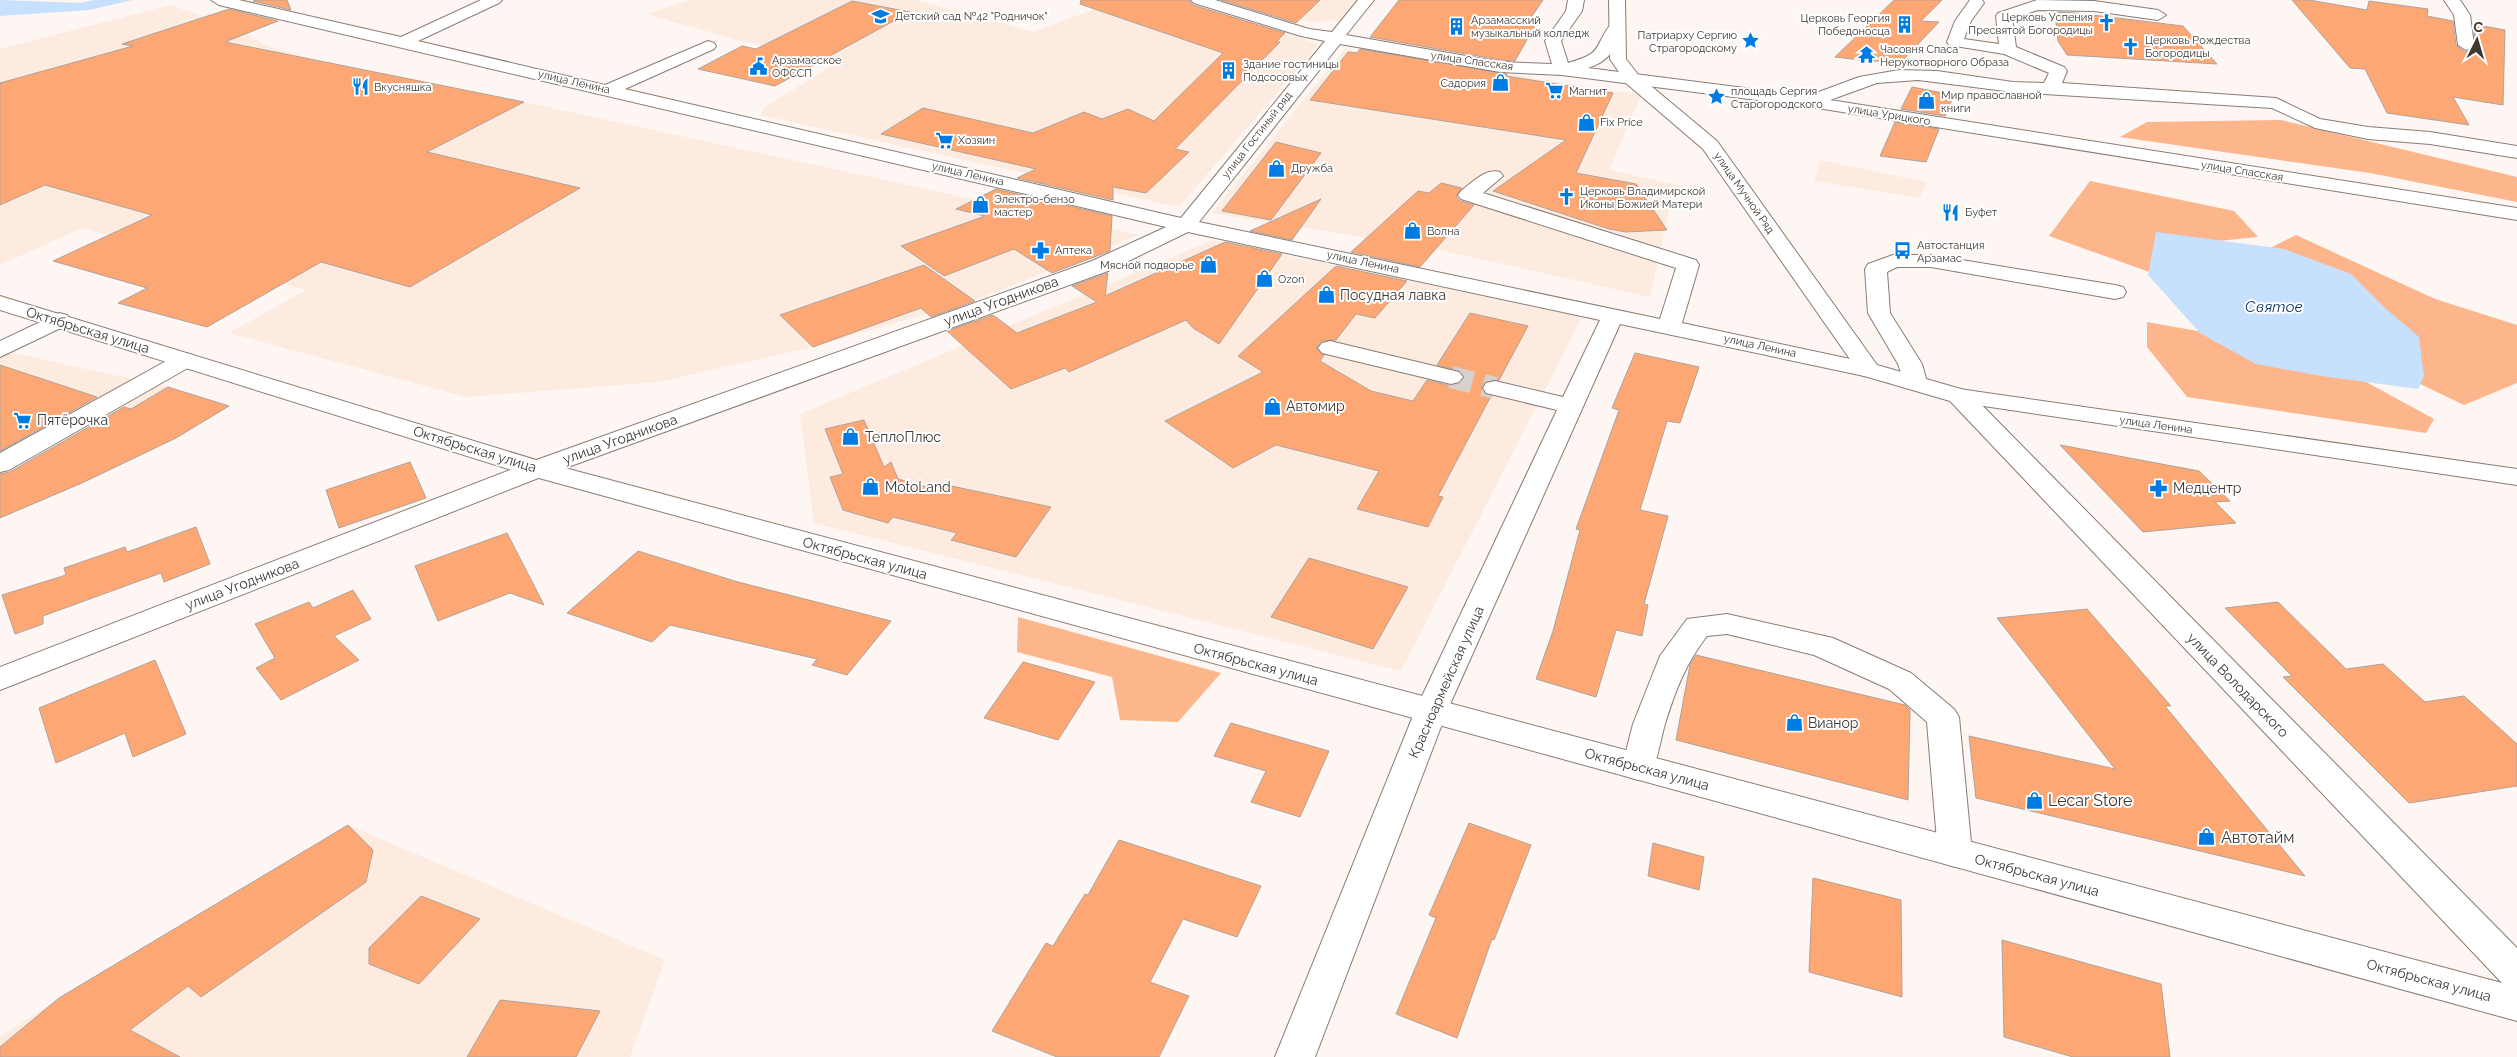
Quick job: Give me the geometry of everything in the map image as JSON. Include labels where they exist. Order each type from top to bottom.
[{"type":"street","name":"улица Ленина","points":[[218,0],[1186,225],[1869,370],[1959,396],[2517,477]]},
{"type":"street","points":[[402,43],[494,0]]},
{"type":"street","name":"улица Спасская","points":[[1199,0],[1307,33],[1500,67],[1562,70],[1811,102]]},
{"type":"street","name":"улица Гостиный ряд","points":[[1186,225],[1366,0]]},
{"type":"street","points":[[1562,70],[1553,42],[1574,11],[1576,0]]},
{"type":"street","name":"улица Мучной Ряд","points":[[1617,0],[1618,59],[1633,80],[1710,145],[1869,370]]},
{"type":"street","points":[[2452,0],[2462,15],[2466,45]]},
{"type":"street","points":[[1976,3],[1963,21],[1954,42],[2008,50],[2058,71],[2051,88]]},
{"type":"street","points":[[2008,50],[2004,16],[2037,5],[2094,6],[2158,15]]},
{"type":"street","name":"улица Мучной Ряд","points":[[1562,70],[1593,62],[1610,47],[1616,28]]},
{"type":"street","points":[[608,90],[708,46]]},
{"type":"street","points":[[1811,102],[1860,82],[1898,74],[1948,78],[2030,89],[2051,88],[2276,103],[2315,123],[2517,152]]},
{"type":"street","name":"улица Урицкого","points":[[1811,102],[1967,127]]},
{"type":"street","name":"улица Спасская","points":[[1967,127],[2517,214]]},
{"type":"street","points":[[1493,176],[1468,195],[1688,265],[1670,327]]},
{"type":"street","name":"улица Угодникова","points":[[0,679],[538,468],[1100,266],[1186,225]]},
{"type":"street","points":[[1915,382],[1910,364],[1879,313],[1876,269],[1893,260],[1931,261],[2115,292]]},
{"type":"street","name":"Октябрьская улица","points":[[0,303],[538,468],[2517,1004]]},
{"type":"street","name":"Красноармейская улица","points":[[1295,1057],[1430,711],[1614,315]]},
{"type":"street","points":[[0,350],[59,320]]},
{"type":"street","points":[[1330,348],[1451,377]]},
{"type":"street","points":[[0,464],[185,360]]},
{"type":"street","points":[[1495,388],[1571,406]]},
{"type":"street","name":"улица Володарского","points":[[1959,396],[2517,973]]},
{"type":"street","points":[[1638,767],[1649,724],[1675,656],[1698,626],[1727,624],[1822,646],[1900,681],[1944,717],[1955,853]]},
{"type":"shaded area","points":[[691,0],[915,0],[1034,32],[1118,0],[1174,0],[1319,44],[1179,207],[760,115],[766,106],[837,63],[741,41],[646,14]]},
{"type":"shaded area","points":[[1235,0],[1357,0],[1341,20],[1311,22]]},
{"type":"shaded area","points":[[170,5],[205,17],[256,27],[245,33],[267,46],[304,57],[482,93],[1139,235],[980,298],[813,347],[658,382],[466,397],[229,333],[306,290],[82,228],[0,265],[0,49]]},
{"type":"shaded area","points":[[1345,49],[1641,95],[1609,170],[1683,186],[1672,196],[1650,297],[1435,249],[1212,213]]},
{"type":"shaded area","points":[[2281,120],[2517,177],[2517,202],[2370,173],[2120,137],[2147,122]]},
{"type":"shaded area","points":[[1820,160],[1927,182],[1919,198],[1814,181]]},
{"type":"shaded area","points":[[2090,181],[2234,211],[2258,237],[2178,245],[2166,278],[2049,236]]},
{"type":"shaded area","points":[[2296,235],[2435,299],[2517,325],[2517,383],[2464,405],[2391,370],[2266,250]]},
{"type":"shaded area","points":[[1213,240],[1582,317],[1401,671],[814,523],[800,414]]},
{"type":"shaded area","points":[[2147,322],[2220,335],[2335,365],[2434,419],[2426,433],[2187,397],[2147,347]]},
{"type":"shaded area","points":[[0,350],[168,387],[229,406],[176,438],[0,518]]},
{"type":"shaded area","points":[[1018,617],[1221,673],[1178,722],[1120,720],[1112,677],[1017,652]]},
{"type":"shaded area","points":[[348,825],[665,960],[630,1057],[0,1057],[0,1037],[59,998]]},
{"type":"water","points":[[0,0],[81,3],[94,0],[132,0],[89,10],[0,16]]},
{"type":"water","name":"Святое","points":[[2156,232],[2284,249],[2351,274],[2384,307],[2419,337],[2424,376],[2418,389],[2321,376],[2256,364],[2200,333],[2148,275]]},
{"type":"building","points":[[287,0],[291,10],[253,1]]},
{"type":"building","points":[[1081,0],[1189,0],[1193,5],[1285,33],[1276,42],[1280,42],[1175,149],[1189,152],[1146,193],[1113,187],[1113,200],[1017,178],[1036,169],[881,134],[923,108],[1033,133],[1084,112],[1102,119],[1128,109],[1154,121],[1223,53],[1080,4]]},
{"type":"building","points":[[1221,0],[1320,0],[1296,23]]},
{"type":"building","name":"Арзамасский музыкальный колледж","points":[[1399,0],[1543,0],[1530,19],[1538,20],[1515,61],[1370,37]]},
{"type":"building","points":[[1894,0],[1942,0],[1921,21],[1939,22],[1902,61],[1869,61],[1835,57]]},
{"type":"building","points":[[2292,0],[2309,0],[2367,10],[2369,1],[2428,9],[2427,16],[2453,21],[2456,45],[2465,52],[2473,50],[2476,46],[2473,24],[2505,30],[2503,105],[2453,97],[2469,125],[2387,113],[2365,69],[2350,68]]},
{"type":"building","points":[[852,1],[910,12],[775,86],[698,69],[742,46],[756,49]]},
{"type":"building","points":[[229,9],[278,21],[225,42],[524,102],[427,152],[580,188],[410,287],[321,262],[207,327],[118,303],[147,288],[53,261],[152,215],[45,185],[0,205],[0,83],[133,46],[122,44]]},
{"type":"building","name":"Церковь Рождества Богородицы","points":[[2055,12],[2183,26],[2217,64],[2067,55],[2058,41]]},
{"type":"building","points":[[1360,49],[1507,74],[1506,76],[1613,93],[1576,173],[1636,184],[1667,230],[1626,232],[1609,229],[1493,191],[1566,140],[1310,100],[1348,52],[1357,53]]},
{"type":"building","points":[[1912,87],[1954,95],[1945,116],[1901,109]]},
{"type":"building","points":[[1895,122],[1939,129],[1926,162],[1880,156]]},
{"type":"building","points":[[1276,142],[1321,153],[1271,220],[1222,211]]},
{"type":"building","points":[[1441,183],[1462,188],[1456,196],[1460,201],[1474,205],[1420,267],[1351,252],[1418,191],[1429,193]]},
{"type":"building","points":[[996,189],[1112,216],[1110,251],[1052,273],[1014,249],[944,276],[901,246],[985,216],[956,209]]},
{"type":"building","points":[[1321,199],[1292,240],[1250,231]]},
{"type":"building","points":[[1225,242],[1282,254],[1219,344],[1193,328],[1186,320],[1069,372],[1065,368],[1011,389],[947,331],[993,315],[1017,333],[1097,302],[1072,286],[1108,273],[1105,296]]},
{"type":"building","points":[[924,265],[975,301],[931,317],[921,308],[813,347],[780,315]]},
{"type":"building","points":[[1336,266],[1407,281],[1375,318],[1356,314],[1336,340],[1322,341],[1316,348],[1324,355],[1320,361],[1371,391],[1413,401],[1427,380],[1451,386],[1460,383],[1465,377],[1460,371],[1437,365],[1470,313],[1528,326],[1499,380],[1486,381],[1481,387],[1484,394],[1491,396],[1438,496],[1443,497],[1428,527],[1357,509],[1379,471],[1276,445],[1233,468],[1165,421],[1263,372],[1238,356]]},
{"type":"building","points":[[1635,353],[1699,367],[1680,423],[1667,421],[1640,510],[1668,516],[1644,604],[1648,605],[1642,636],[1616,630],[1596,697],[1536,679],[1553,631],[1580,530],[1576,529],[1619,410],[1612,408]]},
{"type":"building","name":"Пятёрочка","points":[[0,365],[97,397],[0,451]]},
{"type":"building","points":[[168,387],[229,406],[176,438],[82,483],[0,518],[0,474],[10,472],[124,407],[131,409]]},
{"type":"building","points":[[864,420],[884,467],[891,462],[898,479],[931,488],[937,483],[1051,507],[1016,557],[951,540],[957,533],[893,517],[888,523],[843,510],[830,477],[843,474],[825,429]]},
{"type":"building","name":"Медцентр","points":[[2060,445],[2199,471],[2230,501],[2215,502],[2236,523],[2143,532]]},
{"type":"building","points":[[410,462],[426,498],[339,528],[326,490]]},
{"type":"building","points":[[196,527],[210,564],[164,582],[161,573],[43,616],[43,624],[15,634],[2,595],[66,575],[64,568],[125,547],[127,552]]},
{"type":"building","points":[[507,533],[544,605],[510,593],[438,621],[415,566]]},
{"type":"building","points":[[638,551],[738,582],[891,621],[847,675],[812,665],[817,659],[670,625],[652,642],[567,613]]},
{"type":"building","points":[[1309,558],[1408,587],[1373,649],[1271,617]]},
{"type":"building","points":[[353,590],[371,619],[334,636],[359,660],[281,700],[256,668],[275,658],[255,624],[309,602],[313,608]]},
{"type":"building","points":[[2278,602],[2346,669],[2383,664],[2425,702],[2464,696],[2517,744],[2517,786],[2409,803],[2283,677],[2292,676],[2225,608]]},
{"type":"building","name":"Автотайм","points":[[2087,609],[2171,706],[2165,706],[2305,876],[1976,798],[1969,736],[2115,769],[1997,618]]},
{"type":"building","name":"Вианор","points":[[1696,655],[1905,705],[1910,710],[1908,800],[1676,740],[1690,665]]},
{"type":"building","points":[[155,660],[186,734],[133,757],[125,733],[56,763],[39,708]]},
{"type":"building","points":[[1023,662],[1095,682],[1058,740],[984,718]]},
{"type":"building","points":[[1231,723],[1329,751],[1300,817],[1251,802],[1266,771],[1214,756]]},
{"type":"building","points":[[1469,823],[1531,845],[1494,940],[1492,939],[1457,1038],[1396,1014],[1436,918],[1429,915]]},
{"type":"building","points":[[348,825],[373,850],[366,882],[201,997],[188,986],[130,1030],[180,1057],[0,1057],[0,1047],[59,998]]},
{"type":"building","points":[[1119,840],[1261,886],[1237,937],[1183,919],[1150,982],[1189,996],[1159,1057],[1057,1057],[992,1031],[1046,943],[1053,946],[1085,894],[1088,895]]},
{"type":"building","points":[[1653,843],[1704,857],[1699,890],[1648,876]]},
{"type":"building","points":[[1813,878],[1901,900],[1902,997],[1809,972]]},
{"type":"building","points":[[421,896],[480,919],[419,984],[369,964],[369,948]]},
{"type":"building","points":[[2002,940],[2161,984],[2170,1057],[2073,1057],[2004,1037]]},
{"type":"building","points":[[500,1000],[600,1011],[576,1057],[467,1057]]},
{"type":"tunnel","points":[[1451,377],[1495,388]]},
{"type":"place","name":"Детский сад №42 \"Родничок\"","points":[[881,16]]},
{"type":"place","name":"Церковь Успения Пресвятой Богородицы","points":[[2107,23]]},
{"type":"place","name":"Церковь Георгия Победоносца","points":[[1904,24]]},
{"type":"place","name":"Арзамасский музыкальный колледж","points":[[1457,26]]},
{"type":"place","name":"Патриарху Сергию Страгородскому","points":[[1751,41]]},
{"type":"place","name":"Церковь Рождества Богородицы","points":[[2131,46]]},
{"type":"place","name":"Часовня Спаса Нерукотворного Образа","points":[[1866,55]]},
{"type":"place","name":"Арзамасское ОФССП","points":[[758,66]]},
{"type":"place","name":"Здание гостиницы Подсосовых","points":[[1229,70]]},
{"type":"place","name":"Садория","points":[[1500,83]]},
{"type":"place","name":"Вкусняшка","points":[[360,87]]},
{"type":"place","name":"Магнит","points":[[1555,91]]},
{"type":"place","name":"площадь Сергия Старогородского","points":[[1717,97]]},
{"type":"place","name":"Мир православной книги","points":[[1927,101]]},
{"type":"place","name":"Fix Price","points":[[1586,122]]},
{"type":"place","name":"Хозяин","points":[[944,140]]},
{"type":"place","name":"Дружба","points":[[1277,168]]},
{"type":"place","name":"Церковь Владимирской Иконы Божией Матери","points":[[1566,197]]},
{"type":"place","name":"Электро-бензо мастер","points":[[980,205]]},
{"type":"place","name":"Буфет","points":[[1951,212]]},
{"type":"place","name":"Волна","points":[[1413,231]]},
{"type":"place","name":"Аптека","points":[[1041,250]]},
{"type":"place","name":"Автостанция Арзамас","points":[[1903,251]]},
{"type":"place","name":"Мясной подворье","points":[[1208,265]]},
{"type":"place","name":"Ozon","points":[[1264,279]]},
{"type":"place","name":"Посудная лавка","points":[[1326,295]]},
{"type":"place","name":"Автомир","points":[[1272,406]]},
{"type":"place","name":"Пятёрочка","points":[[23,420]]},
{"type":"place","name":"ТеплоПлюс","points":[[851,437]]},
{"type":"place","name":"MotoLand","points":[[871,487]]},
{"type":"place","name":"Медцентр","points":[[2159,488]]},
{"type":"place","name":"Вианор","points":[[1794,723]]},
{"type":"place","name":"Lecar Store","points":[[2034,800]]},
{"type":"place","name":"Автотайм","points":[[2207,837]]}]
